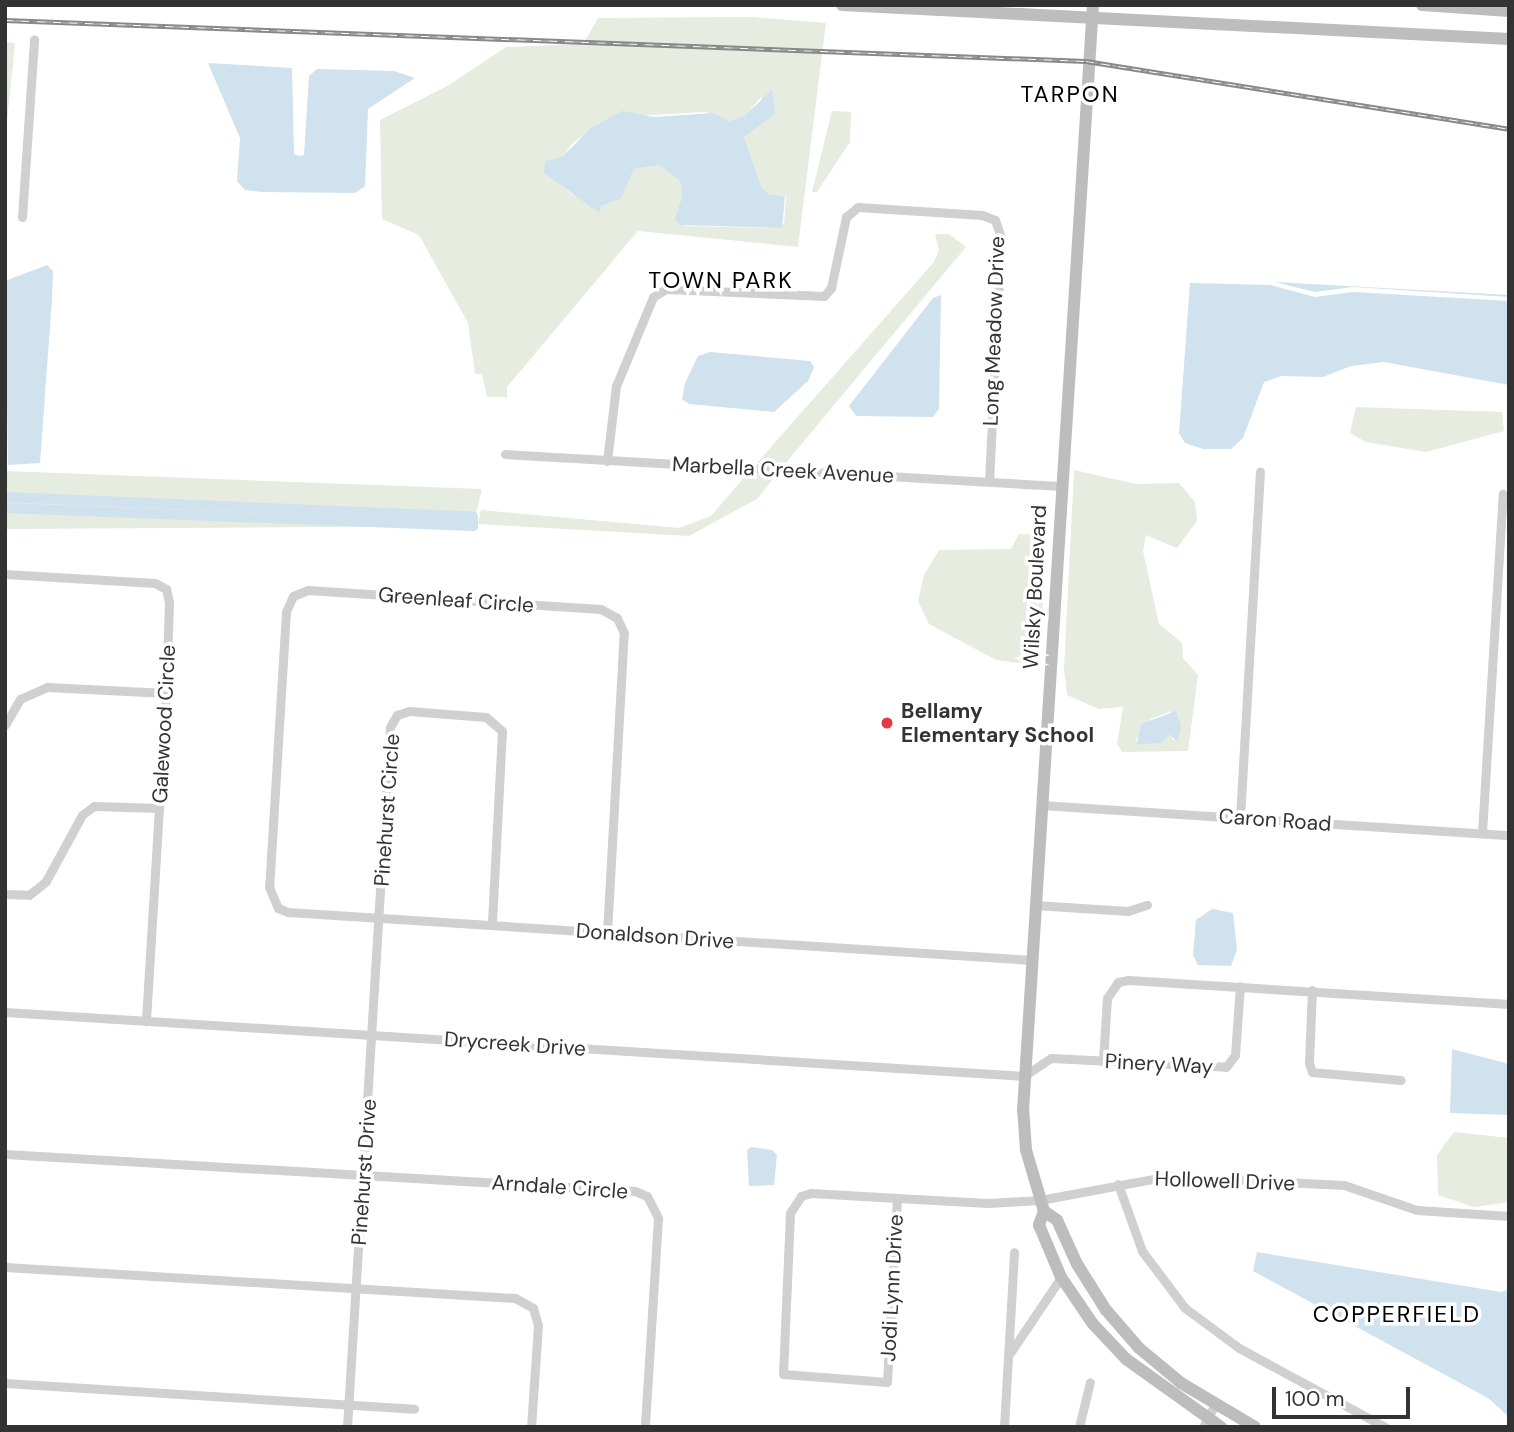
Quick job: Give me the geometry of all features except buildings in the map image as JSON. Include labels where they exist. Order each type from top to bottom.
[{"type":"main road","points":[[842,5],[1092,11],[1509,39]]},
{"type":"main road","points":[[1422,5],[1509,10]]},
{"type":"main road","name":"Wilsky Boulevard","points":[[1042,1205],[1024,1139],[1024,1076],[1092,11]]},
{"type":"main road","points":[[1042,1205],[1039,1225],[1061,1276],[1093,1324],[1126,1359],[1205,1423],[1221,1427]]},
{"type":"main road","points":[[1042,1205],[1057,1220],[1077,1264],[1106,1310],[1139,1348],[1214,1406],[1255,1427]]},
{"type":"street","points":[[22,217],[34,39]]},
{"type":"street","name":"Long Meadow Drive","points":[[607,461],[616,386],[653,297],[666,289],[824,296],[831,288],[846,217],[858,207],[982,215],[995,220],[1001,237],[989,480]]},
{"type":"street","name":"Marbella Creek Avenue","points":[[505,454],[1060,485]]},
{"type":"street","points":[[1240,818],[1260,472]]},
{"type":"street","points":[[1482,833],[1503,494]]},
{"type":"street","name":"Galewood Circle","points":[[5,574],[155,583],[166,589],[169,603],[166,694],[146,1021]]},
{"type":"street","name":"Greenleaf Circle","points":[[278,908],[269,887],[286,612],[293,596],[308,590],[601,609],[617,618],[624,633],[607,933]]},
{"type":"street","points":[[5,725],[20,699],[47,687],[166,694]]},
{"type":"street","name":"Pinehurst Circle","points":[[379,918],[390,727],[397,715],[409,711],[486,717],[502,731],[492,925]]},
{"type":"street","name":"Caron Road","points":[[1041,805],[1509,835]]},
{"type":"street","points":[[5,894],[29,895],[46,881],[82,815],[94,806],[159,808]]},
{"type":"street","points":[[1035,905],[1129,911],[1147,905]]},
{"type":"street","name":"Donaldson Drive","points":[[278,908],[379,918],[1032,960]]},
{"type":"street","name":"Pinehurst Drive","points":[[347,1427],[379,918]]},
{"type":"street","points":[[1104,1061],[1107,998],[1118,982],[1312,990],[1509,1004]]},
{"type":"street","name":"Pinery Way","points":[[1024,1076],[1051,1058],[1226,1067],[1235,1055],[1240,986]]},
{"type":"street","points":[[1312,990],[1308,1063],[1312,1072],[1401,1080]]},
{"type":"street","name":"Drycreek Drive","points":[[5,1012],[1024,1076]]},
{"type":"street","points":[[5,1154],[363,1175]]},
{"type":"street","name":"Arndale Circle","points":[[363,1175],[635,1191],[647,1196],[659,1218],[645,1427]]},
{"type":"street","name":"Hollowell Drive","points":[[897,1198],[1042,1205],[1118,1184],[1170,1176],[1344,1185],[1417,1210],[1509,1216]]},
{"type":"street","points":[[1118,1184],[1142,1251],[1185,1308],[1239,1349],[1385,1427]]},
{"type":"street","name":"Jodi Lynn Drive","points":[[801,1196],[897,1198],[887,1382],[783,1374],[790,1213],[801,1196]]},
{"type":"street","points":[[1004,1427],[1014,1252]]},
{"type":"street","points":[[5,1267],[515,1298],[533,1308],[538,1325],[531,1427]]},
{"type":"street","points":[[1008,1357],[1061,1276]]},
{"type":"street","points":[[1079,1427],[1090,1382]]},
{"type":"street","points":[[5,1383],[414,1409]]},
{"type":"street","points":[[1205,1423],[1214,1406]]},
{"type":"shaded area","points":[[753,17],[826,23],[798,247],[638,231],[507,387],[507,397],[487,397],[482,374],[475,374],[468,323],[419,235],[382,219],[380,120],[449,85],[506,47],[583,44],[598,18]],"holes":[[[762,96],[753,128],[744,137],[762,188],[769,194],[786,196],[784,224],[769,228],[686,226],[676,219],[682,197],[680,181],[659,165],[634,169],[621,199],[601,206],[573,195],[553,179],[553,159],[563,156],[572,144],[598,124],[617,117],[706,112],[729,121],[743,118]]]},
{"type":"shaded area","points":[[5,42],[15,43],[5,142]]},
{"type":"shaded area","points":[[832,111],[851,112],[850,142],[817,192],[812,192]]},
{"type":"shaded area","points":[[935,234],[949,234],[966,247],[785,464],[757,463],[934,262],[939,250]]},
{"type":"shaded area","points":[[1356,407],[1502,412],[1504,431],[1426,452],[1366,442],[1350,433]]},
{"type":"shaded area","points":[[1074,470],[1136,484],[1179,483],[1195,502],[1197,521],[1177,548],[1146,535],[1143,551],[1159,624],[1182,643],[1183,658],[1198,675],[1188,751],[1122,752],[1117,744],[1123,707],[1099,709],[1067,695],[1064,669]],"holes":[[[1171,711],[1175,741],[1169,735],[1155,743],[1136,741],[1149,720]]]},
{"type":"shaded area","points":[[5,471],[482,489],[473,526],[5,529]]},
{"type":"shaded area","points":[[748,473],[776,475],[757,499],[689,536],[478,524],[481,510],[679,528],[711,516]]},
{"type":"shaded area","points":[[1019,534],[1046,535],[1041,645],[1021,663],[996,660],[929,624],[918,601],[924,575],[939,550],[1011,549]]},
{"type":"shaded area","points":[[1454,1132],[1509,1138],[1509,1202],[1474,1207],[1438,1195],[1437,1155]]},
{"type":"water","points":[[208,63],[292,68],[294,154],[299,156],[304,155],[309,76],[317,69],[394,71],[415,78],[368,109],[365,186],[355,193],[262,192],[245,190],[237,181],[240,138]]},
{"type":"water","points":[[772,90],[775,114],[744,137],[762,188],[769,194],[785,196],[782,228],[680,225],[675,219],[682,197],[680,181],[659,165],[634,169],[621,199],[601,206],[599,213],[544,173],[545,161],[563,156],[591,128],[622,111],[654,117],[713,113],[729,121],[743,117]]},
{"type":"water","points":[[47,265],[53,271],[40,463],[8,465],[5,281]]},
{"type":"water","points":[[1275,282],[1509,295],[1509,297],[1353,287],[1315,292]]},
{"type":"water","points":[[1190,283],[1270,285],[1315,297],[1353,292],[1509,301],[1509,385],[1384,362],[1351,366],[1323,377],[1281,376],[1264,382],[1243,438],[1231,449],[1203,449],[1185,443],[1179,433]]},
{"type":"water","points":[[941,295],[939,409],[933,417],[856,416],[849,406],[933,298]]},
{"type":"water","points":[[710,352],[810,361],[814,367],[808,381],[774,412],[689,404],[682,399],[685,383],[698,356]]},
{"type":"water","points":[[1176,711],[1181,725],[1178,741],[1169,735],[1161,743],[1137,744],[1141,724]]},
{"type":"water","points":[[1212,909],[1233,913],[1237,950],[1231,966],[1198,965],[1193,955],[1196,920]]},
{"type":"water","points":[[1452,1049],[1509,1064],[1509,1115],[1450,1113]]},
{"type":"water","points":[[751,1147],[772,1150],[777,1155],[774,1185],[749,1186],[747,1150]]},
{"type":"water","points":[[1257,1252],[1501,1292],[1509,1289],[1509,1417],[1488,1398],[1253,1271]]},
{"type":"waterway","points":[[5,497],[473,517],[473,526],[5,508]]},
{"type":"railway","points":[[5,20],[1086,61],[1509,129]]},
{"type":"place","name":"Bellamy Elementary School","points":[[887,723]]},
{"type":"district","name":"TARPON","points":[[1070,94]]},
{"type":"district","name":"TOWN PARK","points":[[721,280]]},
{"type":"district","name":"COPPERFIELD","points":[[1397,1314]]}]
